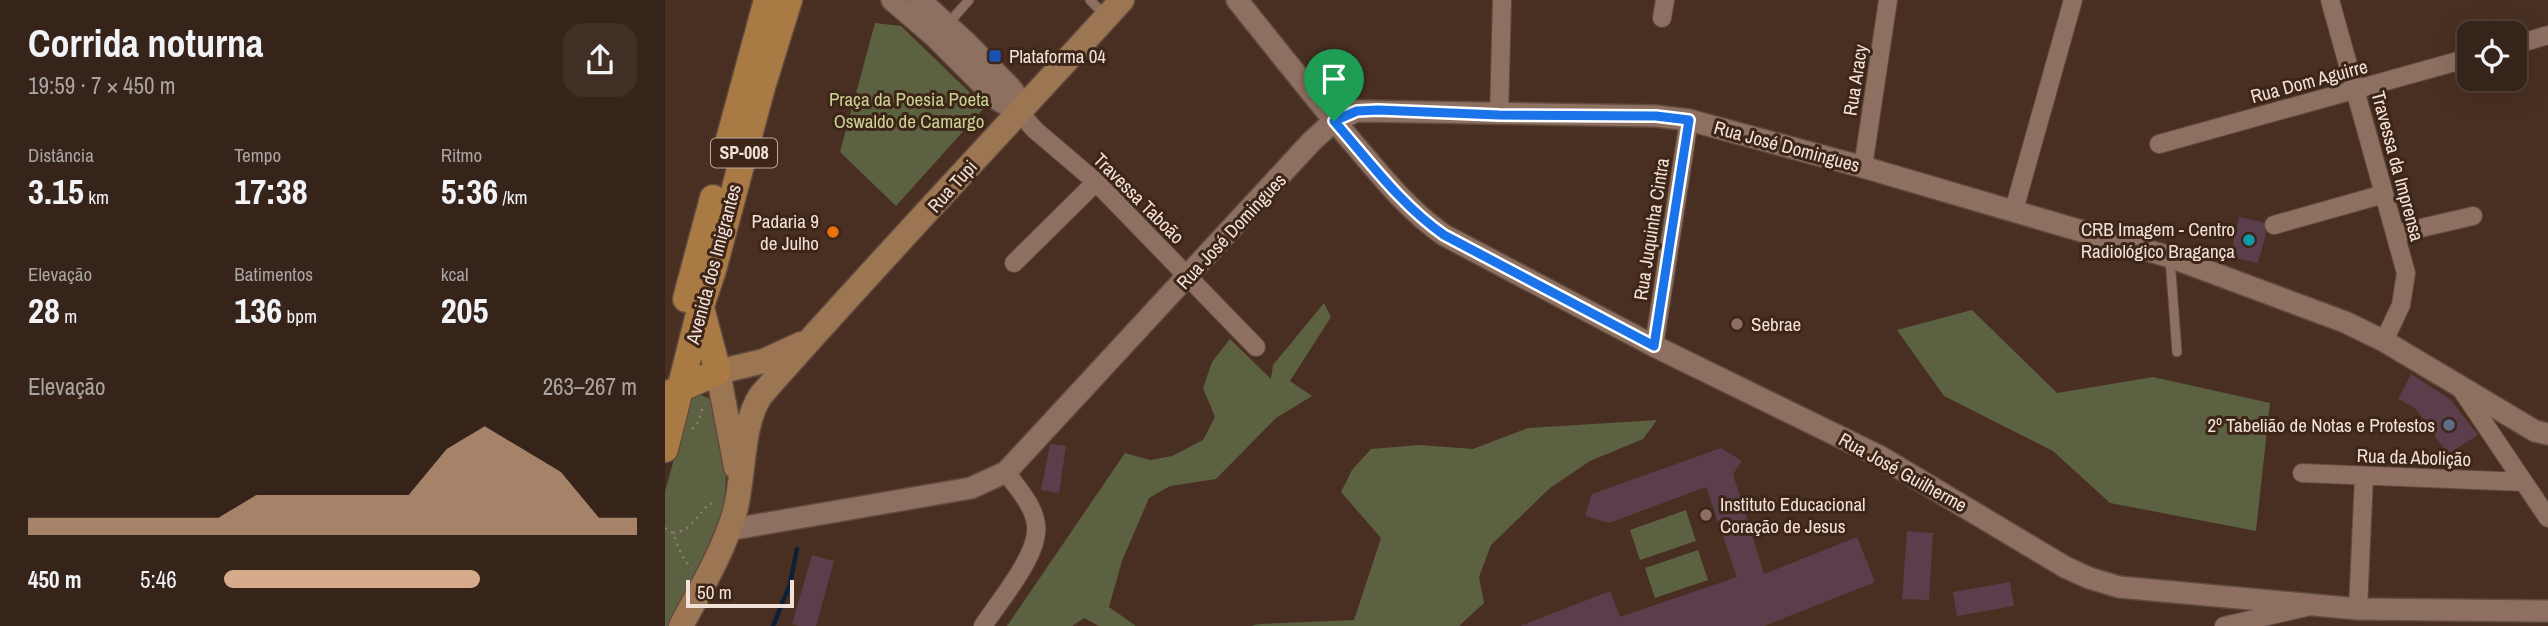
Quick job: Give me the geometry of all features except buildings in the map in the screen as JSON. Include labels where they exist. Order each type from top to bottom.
[{"type":"main road","name":"Avenida dos Imigrantes","points":[[665,449],[670,387],[767,0]]},
{"type":"main road","name":"Avenida dos Imigrantes","points":[[670,387],[713,270],[762,87],[789,0]]},
{"type":"main road","name":"Rua Tupi","points":[[681,626],[713,567],[728,530],[730,500],[755,404],[809,340],[1019,111],[1106,6]]},
{"type":"main road","points":[[701,306],[718,372],[736,468],[730,500]]},
{"type":"main road","name":"Rua Tupi","points":[[718,372],[764,361],[809,340]]},
{"type":"main road","points":[[670,387],[718,372]]},
{"type":"street","points":[[893,0],[941,31]]},
{"type":"street","points":[[920,0],[941,31],[998,100],[1019,111]]},
{"type":"street","name":"Rua José Guilherme","points":[[1237,0],[1404,203],[1433,228],[1654,346],[1881,457],[2089,578],[2119,587],[2311,607],[2358,610],[2548,611]]},
{"type":"street","points":[[1499,115],[1502,0]]},
{"type":"street","name":"Rua Aracy","points":[[1863,167],[1888,0]]},
{"type":"street","points":[[2014,210],[2073,0]]},
{"type":"street","name":"Travessa da Imprensa","points":[[2330,0],[2406,273],[2401,305],[2384,341]]},
{"type":"street","points":[[2527,41],[2548,35]]},
{"type":"street","name":"Rua Dom Aguirre","points":[[2159,144],[2457,61]]},
{"type":"street","name":"Travessa Taboão","points":[[1019,111],[1035,130],[1095,182],[1257,347]]},
{"type":"street","name":"Rua José Domingues","points":[[728,530],[971,488],[1006,472],[1307,147],[1334,121],[1357,111],[1656,116],[1689,120],[1863,167],[2170,257],[2345,322],[2384,341],[2535,431],[2548,434]]},
{"type":"street","name":"Rua Juquinha Cintra","points":[[1654,346],[1689,120]]},
{"type":"street","points":[[1014,263],[1095,182]]},
{"type":"street","points":[[2274,225],[2384,194]]},
{"type":"street","points":[[2395,234],[2473,216]]},
{"type":"street","points":[[2461,389],[2548,518]]},
{"type":"street","points":[[983,626],[1031,554],[1036,537],[1036,523],[1031,508],[1006,472]]},
{"type":"street","name":"Rua da Abolição","points":[[2302,473],[2524,482]]},
{"type":"street","points":[[2358,610],[2364,476]]},
{"type":"street","points":[[2224,626],[2311,607]]},
{"type":"lane","points":[[941,31],[969,0]]},
{"type":"lane","points":[[2170,257],[2177,352]]},
{"type":"path","points":[[687,433],[697,424],[706,396]]},
{"type":"path","points":[[673,533],[683,532],[692,525],[709,504],[730,500]]},
{"type":"path","points":[[665,528],[673,533],[687,565],[697,571]]},
{"type":"green space","name":"Praça da Poesia Poeta Oswaldo de Camargo","points":[[875,23],[901,26],[985,107],[896,206],[840,152]]},
{"type":"green space","points":[[1324,303],[1331,317],[1290,381],[1312,396],[1276,418],[1216,479],[1170,486],[1149,498],[1122,561],[1109,607],[1136,626],[1099,626],[1084,618],[1072,626],[1007,626],[1125,453],[1150,460],[1172,456],[1203,440],[1215,417],[1203,388],[1212,362],[1230,339],[1271,379],[1273,365]]},
{"type":"green space","points":[[1972,310],[2057,393],[2153,377],[2270,403],[2256,531],[2110,503],[2053,451],[1944,396],[1897,330]]},
{"type":"green space","points":[[694,396],[709,398],[719,418],[726,478],[721,525],[672,626],[665,626],[665,491],[690,403]]},
{"type":"green space","points":[[1657,420],[1643,439],[1590,461],[1550,488],[1491,545],[1479,577],[1484,603],[1459,626],[1251,626],[1354,620],[1381,538],[1341,492],[1352,470],[1371,449],[1419,445],[1473,449],[1528,428]]},
{"type":"green space","points":[[1686,510],[1696,541],[1640,560],[1630,530]]},
{"type":"green space","points":[[1698,550],[1708,580],[1655,598],[1645,568]]},
{"type":"waterway","points":[[773,626],[790,584],[797,549]]},
{"type":"place","name":"Plataforma 04","points":[[995,56]]},
{"type":"place","name":"Padaria 9 de Julho","points":[[833,232]]},
{"type":"place","name":"CRB Imagem - Centro Radiológico Bragança","points":[[2249,240]]},
{"type":"place","name":"Sebrae","points":[[1737,324]]},
{"type":"place","name":"2º Tabelião de Notas e Protestos","points":[[2449,425]]},
{"type":"place","name":"Instituto Educacional Coração de Jesus","points":[[1706,515]]},
{"type":"route","points":[[1378,110],[1499,115],[1656,116],[1689,120],[1654,346],[1444,235],[1404,203],[1334,121],[1357,111],[1378,110]]}]
